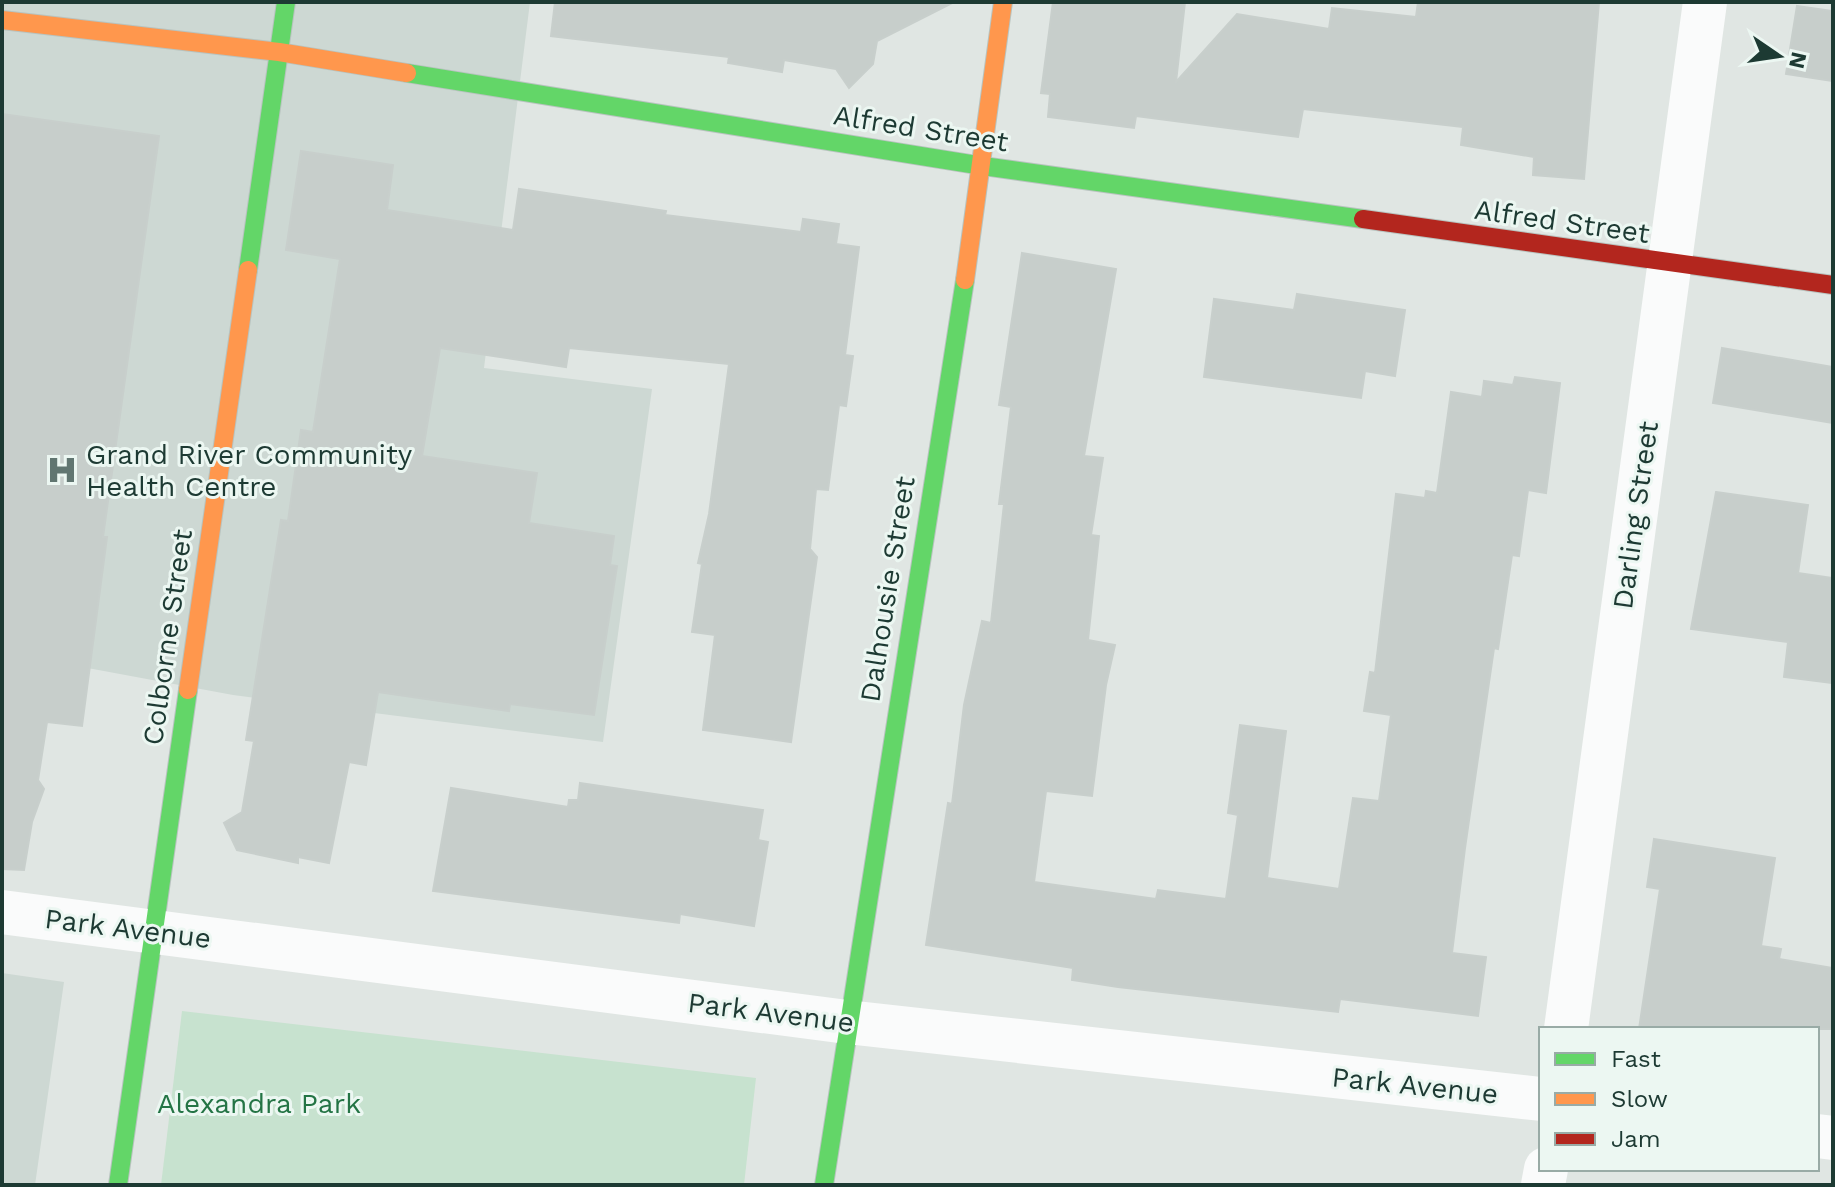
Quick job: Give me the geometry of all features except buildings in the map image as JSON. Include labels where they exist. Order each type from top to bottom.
[{"type":"main road","name":"Colborne Street","points":[[118,1185],[286,2]]},
{"type":"main road","name":"Dalhousie Street","points":[[824,1185],[847,1022],[983,166],[1003,2]]},
{"type":"main road","name":"Alfred Street","points":[[2,20],[279,52],[983,166],[1668,265],[1833,285]]},
{"type":"street","name":"Darling Street","points":[[1566,1027],[1705,2]]},
{"type":"street","name":"Park Avenue","points":[[2,912],[847,1022],[1539,1099]]},
{"type":"shaded area","points":[[2,2],[530,2],[484,368],[652,389],[603,742],[233,695],[93,669],[2,658]]},
{"type":"shaded area","points":[[2,973],[64,982],[35,1185],[2,1185]]},
{"type":"green space","name":"Alexandra Park","points":[[182,1011],[756,1078],[744,1185],[161,1185]]},
{"type":"traffic: fast","points":[[248,270],[286,2]]},
{"type":"traffic: fast","points":[[407,73],[983,166],[1363,219]]},
{"type":"traffic: fast","points":[[824,1185],[965,280]]},
{"type":"traffic: fast","points":[[118,1185],[188,690]]},
{"type":"traffic: slow","points":[[965,280],[1003,2]]},
{"type":"traffic: slow","points":[[2,20],[279,52],[407,73]]},
{"type":"traffic: slow","points":[[188,690],[248,270]]},
{"type":"traffic: jam","points":[[1363,219],[1833,285]]},
{"type":"place","name":"Grand River Community Health Centre","points":[[62,470]]}]
